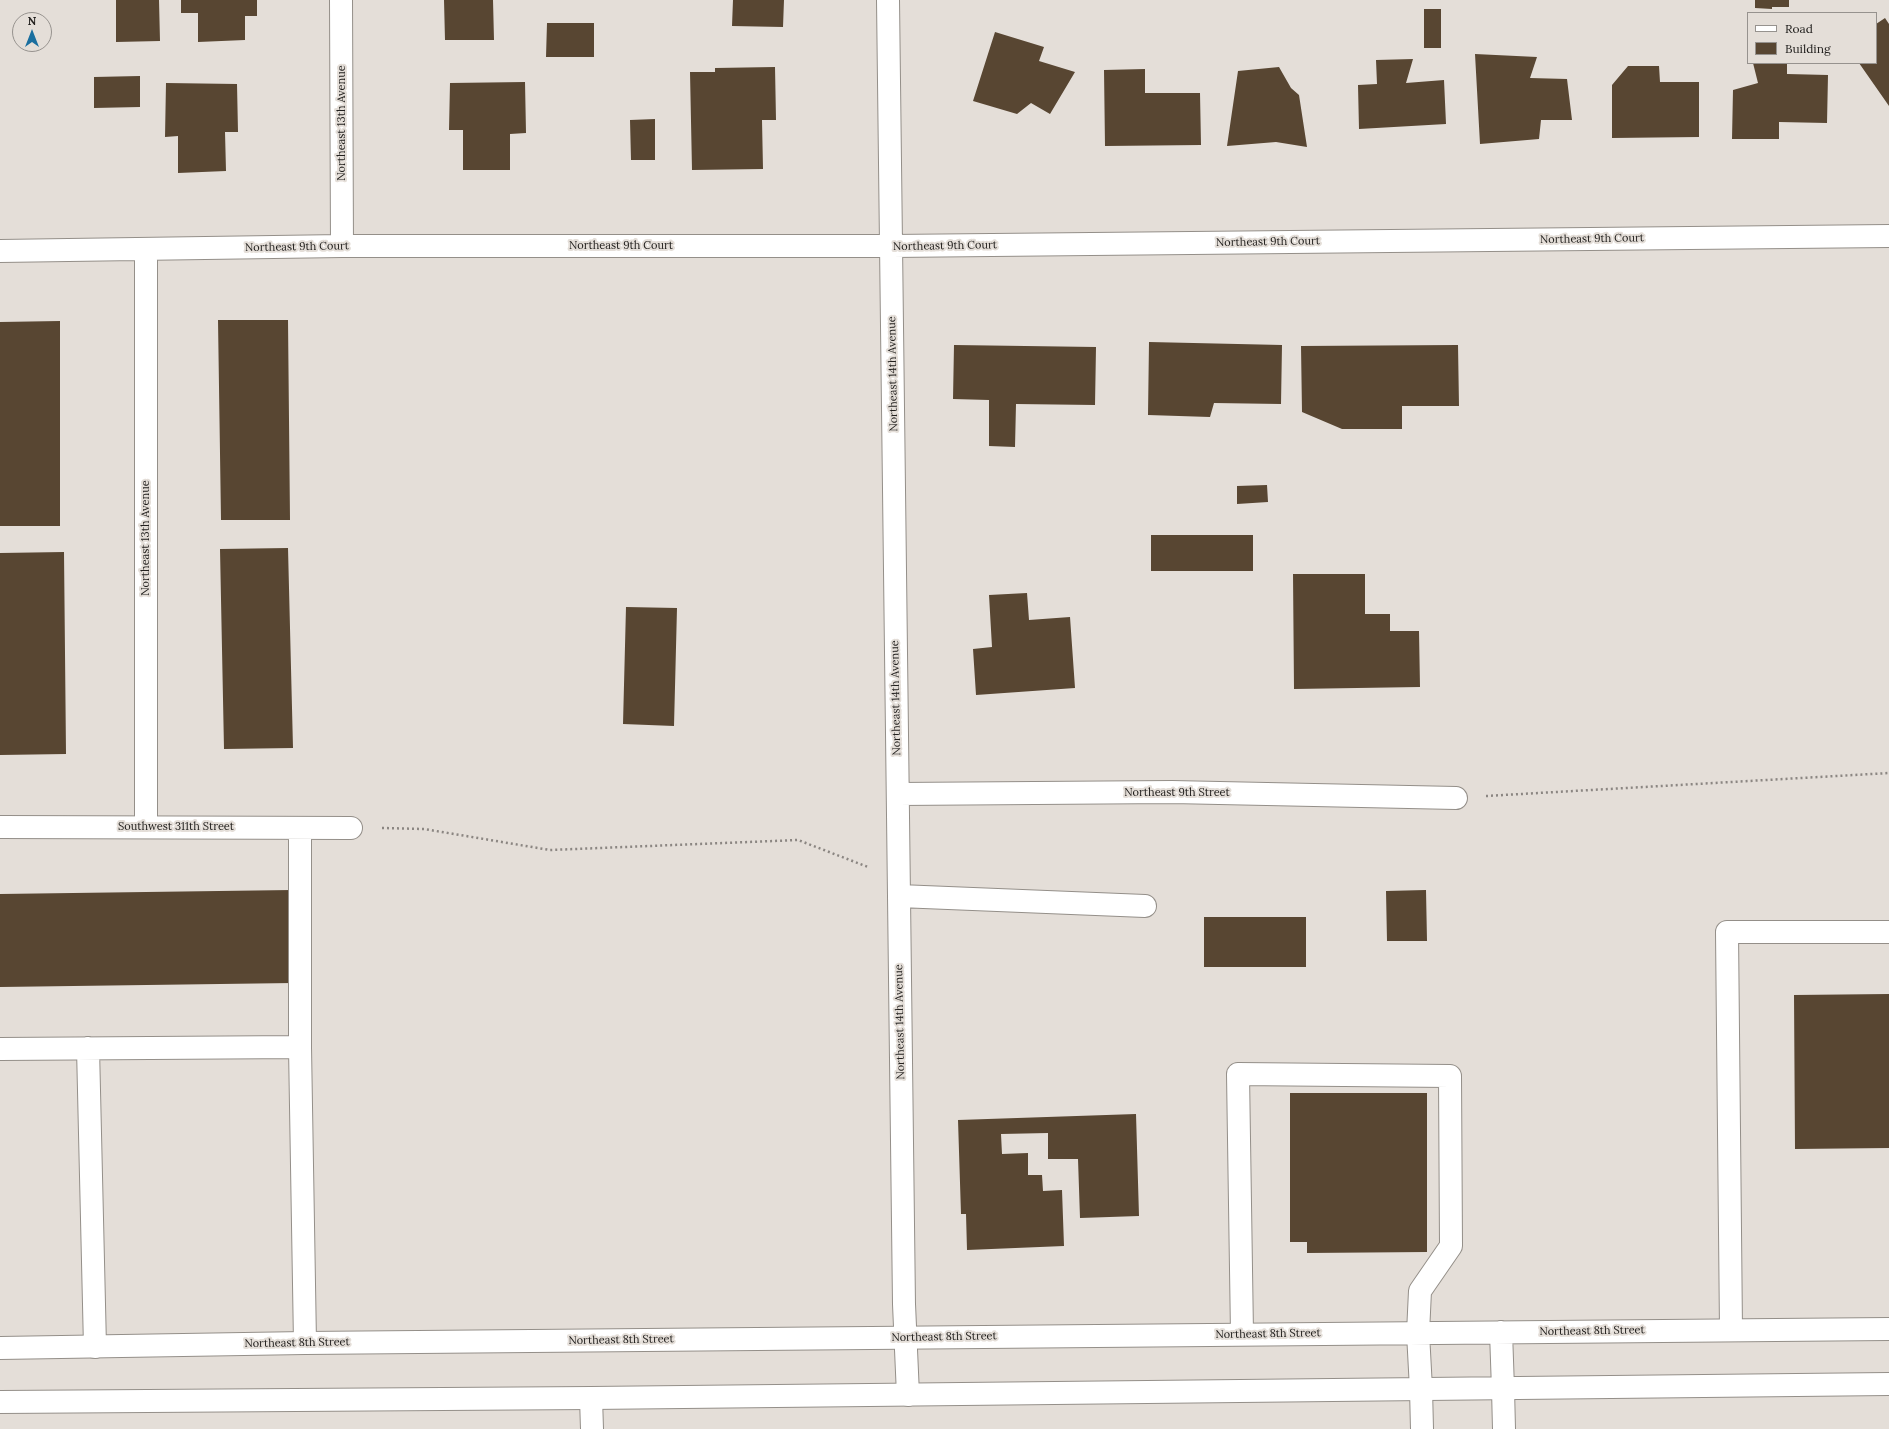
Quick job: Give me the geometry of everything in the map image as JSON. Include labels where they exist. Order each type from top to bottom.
[{"type":"street","name":"Northeast 13th Avenue","points":[[341,0],[342,246]]},
{"type":"street","name":"Northeast 14th Avenue","points":[[888,0],[904,1338],[908,1395]]},
{"type":"street","name":"Northeast 9th Court","points":[[0,251],[342,246],[892,246],[1889,236]]},
{"type":"street","name":"Northeast 13th Avenue","points":[[146,249],[146,827]]},
{"type":"street","name":"Northeast 9th Street","points":[[898,794],[1172,792],[1456,798]]},
{"type":"street","name":"Southwest 311th Street","points":[[0,827],[351,828]]},
{"type":"street","points":[[300,828],[300,1047],[305,1343]]},
{"type":"street","points":[[899,888],[1145,906]]},
{"type":"street","points":[[1731,1330],[1727,932],[1889,932]]},
{"type":"street","points":[[0,1049],[300,1047]]},
{"type":"street","points":[[88,1048],[95,1347]]},
{"type":"street","points":[[1242,1334],[1238,1074],[1450,1076],[1451,1246],[1420,1291],[1418,1333],[1422,1429]]},
{"type":"street","name":"Northeast 8th Street","points":[[0,1348],[305,1343],[1889,1328]]},
{"type":"street","points":[[1501,1332],[1504,1429]]},
{"type":"street","points":[[0,1402],[908,1395],[1889,1384]]},
{"type":"street","points":[[591,1398],[592,1429]]},
{"type":"path","points":[[1456,798],[1889,773]]},
{"type":"path","points":[[351,828],[424,830],[550,850],[798,840],[899,888]]},
{"type":"building","points":[[116,0],[159,0],[160,41],[116,42]]},
{"type":"building","points":[[181,0],[257,0],[257,16],[245,16],[245,40],[198,42],[198,13],[181,13]]},
{"type":"building","points":[[444,0],[493,0],[494,40],[445,40]]},
{"type":"building","points":[[733,0],[784,0],[783,27],[732,26]]},
{"type":"building","points":[[1755,0],[1789,0],[1789,7],[1772,7],[1772,9],[1755,8]]},
{"type":"building","points":[[1424,9],[1441,9],[1441,48],[1424,48]]},
{"type":"building","points":[[1885,18],[1889,24],[1889,106],[1860,64],[1877,64],[1877,23]]},
{"type":"building","points":[[547,23],[594,23],[594,57],[546,57]]},
{"type":"building","points":[[995,32],[1044,47],[1039,61],[1075,72],[1050,114],[1031,103],[1017,114],[973,101]]},
{"type":"building","points":[[1475,54],[1537,57],[1530,78],[1567,79],[1572,120],[1541,120],[1539,139],[1480,144]]},
{"type":"building","points":[[1413,59],[1406,83],[1444,80],[1446,124],[1359,129],[1358,85],[1377,84],[1376,60]]},
{"type":"building","points":[[1753,64],[1787,64],[1787,74],[1828,75],[1827,123],[1779,122],[1779,139],[1732,139],[1733,90],[1758,83]]},
{"type":"building","points":[[1628,66],[1659,66],[1660,82],[1699,82],[1699,137],[1612,138],[1612,85]]},
{"type":"building","points":[[775,67],[776,120],[762,120],[763,169],[692,170],[690,72],[715,72],[715,68]]},
{"type":"building","points":[[1279,67],[1291,88],[1299,95],[1307,147],[1276,142],[1227,146],[1238,71]]},
{"type":"building","points":[[1145,69],[1145,93],[1200,93],[1201,145],[1105,146],[1104,70]]},
{"type":"building","points":[[140,76],[140,107],[94,108],[94,77]]},
{"type":"building","points":[[525,82],[526,133],[510,134],[510,170],[463,170],[463,130],[449,130],[450,83]]},
{"type":"building","points":[[166,83],[237,84],[238,132],[225,132],[226,171],[178,173],[178,136],[165,137]]},
{"type":"building","points":[[655,119],[655,160],[631,160],[630,120]]},
{"type":"building","points":[[218,320],[288,320],[290,520],[221,520]]},
{"type":"building","points":[[60,321],[60,526],[0,526],[0,322]]},
{"type":"building","points":[[1149,342],[1282,345],[1281,404],[1214,403],[1210,417],[1148,415]]},
{"type":"building","points":[[954,345],[1096,347],[1095,405],[1016,404],[1015,447],[989,446],[989,400],[953,399]]},
{"type":"building","points":[[1458,345],[1459,406],[1402,406],[1402,429],[1342,429],[1302,412],[1301,346]]},
{"type":"building","points":[[1267,485],[1268,502],[1237,504],[1237,486]]},
{"type":"building","points":[[1151,535],[1253,535],[1253,571],[1151,571]]},
{"type":"building","points":[[288,548],[293,748],[224,749],[220,549]]},
{"type":"building","points":[[64,552],[66,754],[0,755],[0,553]]},
{"type":"building","points":[[1293,574],[1365,574],[1365,614],[1390,614],[1390,631],[1419,631],[1420,687],[1294,689]]},
{"type":"building","points":[[1027,593],[1029,620],[1070,617],[1075,688],[976,695],[973,649],[992,647],[989,595]]},
{"type":"building","points":[[626,607],[677,608],[674,726],[623,724]]},
{"type":"building","points":[[292,890],[293,983],[0,987],[0,894]]},
{"type":"building","points":[[1426,890],[1427,941],[1387,941],[1386,891]]},
{"type":"building","points":[[1204,917],[1306,917],[1306,967],[1204,967]]},
{"type":"building","points":[[1889,994],[1889,1148],[1795,1149],[1794,995]]},
{"type":"building","points":[[1290,1093],[1427,1093],[1427,1252],[1307,1253],[1307,1242],[1290,1242]]},
{"type":"building","points":[[1136,1114],[1139,1216],[1080,1218],[1078,1159],[1048,1159],[1048,1133],[1001,1134],[1002,1154],[1028,1153],[1028,1175],[1042,1175],[1043,1191],[1062,1190],[1064,1246],[967,1250],[966,1214],[961,1214],[958,1120]]}]
